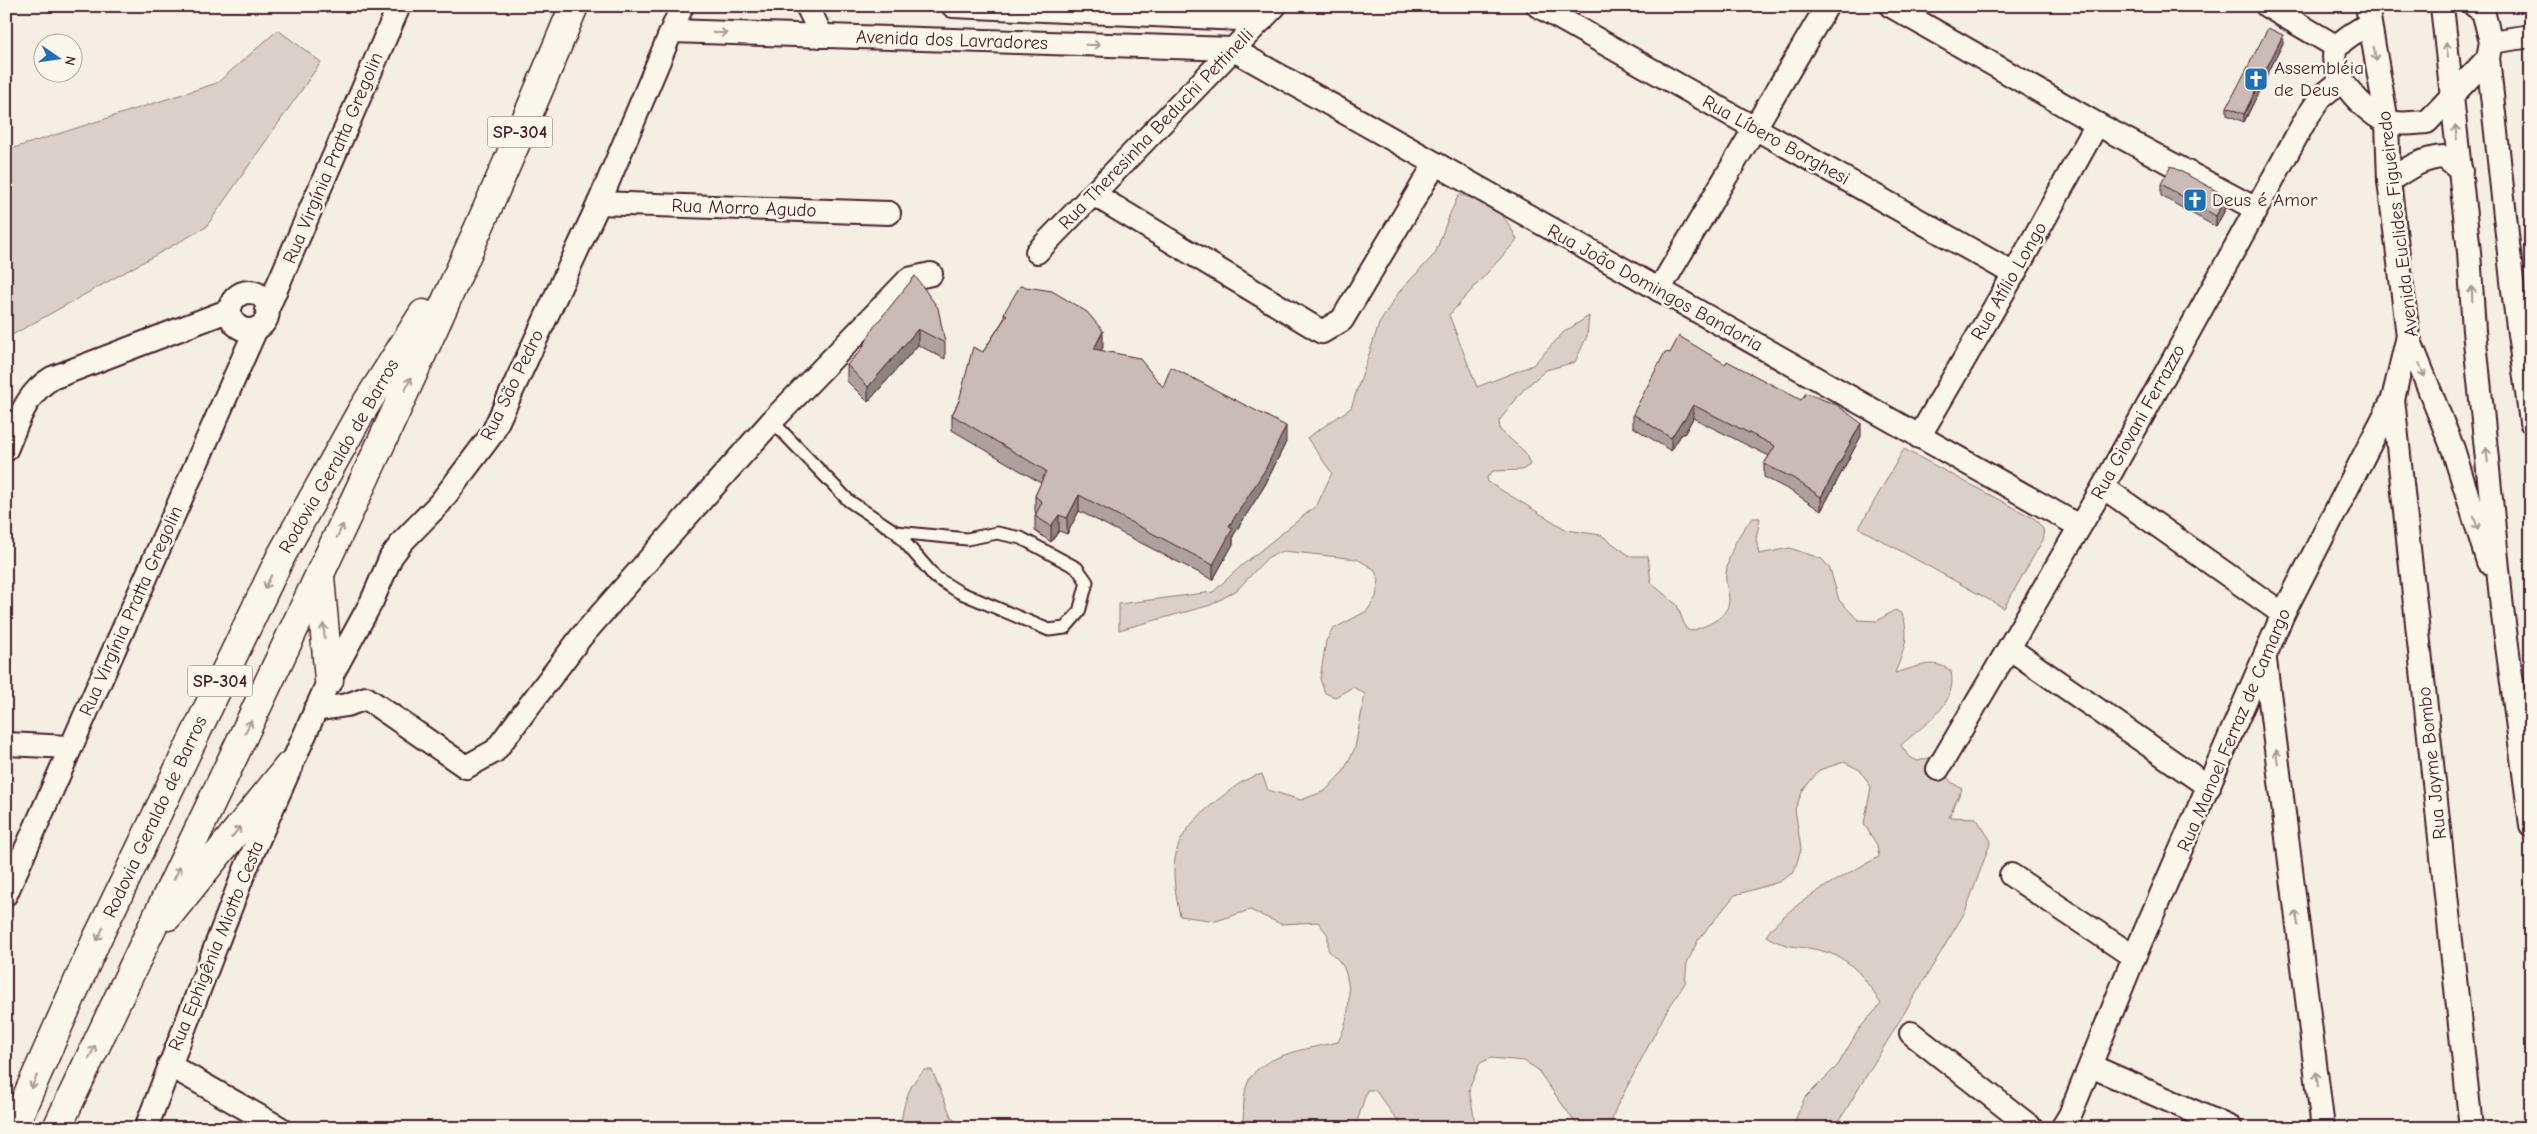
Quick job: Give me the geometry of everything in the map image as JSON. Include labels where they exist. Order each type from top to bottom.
[{"type":"highway","name":"Rodovia Geraldo de Barros","points":[[56,1128],[320,575],[466,256],[574,6]]},
{"type":"highway","name":"Rodovia Geraldo de Barros","points":[[13,1122],[96,941],[280,556],[361,412],[422,316],[466,256]]},
{"type":"highway","points":[[320,575],[329,680]]},
{"type":"highway","points":[[139,952],[289,766]]},
{"type":"street","name":"Rua Virgínia Pratta Gregolin","points":[[6,894],[262,320],[398,6]]},
{"type":"street","name":"Rua São Pedro","points":[[289,766],[329,680],[372,602],[391,557],[403,541],[440,503],[492,434],[599,203],[682,6]]},
{"type":"street","points":[[807,6],[822,36]]},
{"type":"street","name":"Avenida dos Lavradores","points":[[953,6],[1268,13]]},
{"type":"street","name":"Rua Líbero Borghesi","points":[[1538,6],[2014,274]]},
{"type":"street","points":[[1659,290],[1827,6]]},
{"type":"street","points":[[1892,6],[2097,124],[2256,209]]},
{"type":"street","points":[[2268,6],[2337,47]]},
{"type":"street","name":"Avenida Euclides Figueiredo","points":[[2442,6],[2461,171],[2474,331],[2502,608],[2531,825]]},
{"type":"street","points":[[1014,7],[1053,44]]},
{"type":"street","points":[[2481,8],[2489,50],[2512,290],[2531,422]]},
{"type":"street","name":"Rua Theresinha Beduchi Pettinelli","points":[[1038,252],[1268,13]]},
{"type":"street","points":[[2368,15],[2337,47],[2335,55],[2342,80],[2363,107],[2387,122],[2406,124],[2427,122],[2440,110],[2489,50],[2531,36]]},
{"type":"street","name":"Avenida Euclides Figueiredo","points":[[2368,15],[2387,122],[2389,181],[2408,336],[2453,449],[2502,608]]},
{"type":"street","name":"Avenida dos Lavradores","points":[[672,31],[1232,49]]},
{"type":"street","name":"Rua João Domingos Bandoria","points":[[1232,49],[2079,526]]},
{"type":"street","name":"Rua Giovani Ferrazzo","points":[[1938,769],[2103,487],[2320,97],[2342,80]]},
{"type":"street","name":"Rua Atílio Longo","points":[[1919,437],[2014,274],[2097,124]]},
{"type":"street","points":[[2389,181],[2416,164],[2430,158],[2444,157],[2461,171]]},
{"type":"street","points":[[1093,194],[1322,332],[1342,320],[1435,164]]},
{"type":"street","name":"Rua Morro Agudo","points":[[599,203],[889,212]]},
{"type":"street","points":[[315,710],[347,705],[366,698],[466,767],[492,754],[581,637],[772,421],[909,279],[931,274]]},
{"type":"street","points":[[6,450],[30,395],[40,385],[52,378],[230,310],[238,296],[249,292],[264,300],[262,320],[246,330],[236,325],[230,310]]},
{"type":"street","name":"Rua Manoel Ferraz de Camargo","points":[[2062,1128],[2070,1115],[2134,958],[2265,660],[2283,614],[2393,399],[2408,336]]},
{"type":"street","name":"Rua Jayme Bombo","points":[[2393,399],[2471,1128]]},
{"type":"street","points":[[2103,487],[2283,614]]},
{"type":"street","points":[[2008,648],[2209,787]]},
{"type":"street","points":[[2265,660],[2323,1128]]},
{"type":"street","points":[[6,744],[70,747]]},
{"type":"street","name":"Rua Ephigênia Miotto Cesta","points":[[146,1128],[228,913],[289,766]]},
{"type":"street","points":[[2011,875],[2134,958]]},
{"type":"street","points":[[1912,1033],[2032,1128]]},
{"type":"street","points":[[169,1065],[280,1128]]},
{"type":"street","points":[[2091,1066],[2231,1128]]},
{"type":"lane","points":[[772,421],[849,501],[896,532],[935,577],[959,592],[1049,630],[1065,628],[1079,612],[1087,582],[1077,568],[1021,538],[997,533],[967,539],[896,532]]},
{"type":"shaded area","points":[[278,30],[321,62],[206,227],[12,335],[6,334],[6,153],[11,149],[217,83]]},
{"type":"shaded area","points":[[1459,194],[1479,201],[1501,214],[1517,240],[1449,315],[1477,387],[1533,365],[1564,332],[1589,316],[1587,336],[1575,362],[1546,370],[1524,389],[1499,421],[1500,430],[1525,452],[1530,465],[1522,470],[1493,471],[1487,477],[1488,482],[1567,530],[1601,535],[1630,556],[1648,556],[1651,583],[1677,605],[1686,629],[1691,631],[1716,620],[1726,611],[1729,598],[1726,574],[1731,552],[1738,537],[1753,518],[1760,518],[1756,539],[1759,554],[1790,548],[1822,559],[1830,569],[1839,600],[1858,620],[1877,621],[1895,610],[1902,614],[1905,622],[1906,637],[1895,673],[1931,664],[1951,671],[1952,683],[1944,704],[1929,722],[1901,745],[1909,757],[1918,761],[1932,757],[1951,782],[1962,789],[1949,817],[1976,818],[1991,841],[1965,912],[1835,1128],[1792,1128],[1804,1099],[1838,1065],[1859,1029],[1881,1004],[1865,980],[1844,960],[1826,952],[1781,943],[1766,936],[1775,924],[1802,902],[1834,881],[1879,857],[1877,845],[1864,824],[1871,787],[1860,770],[1844,762],[1819,770],[1803,790],[1795,809],[1801,849],[1794,872],[1779,882],[1735,895],[1698,940],[1687,963],[1685,983],[1666,1012],[1616,1108],[1609,1128],[1583,1128],[1575,1122],[1537,1069],[1524,1061],[1491,1058],[1480,1063],[1469,1089],[1476,1128],[1403,1128],[1375,1090],[1367,1090],[1357,1122],[1352,1128],[1230,1128],[1243,1120],[1244,1098],[1247,1085],[1252,1075],[1261,1066],[1286,1054],[1338,1042],[1345,1025],[1349,1006],[1347,977],[1343,966],[1328,950],[1328,935],[1318,922],[1281,924],[1250,910],[1216,921],[1180,916],[1174,879],[1174,864],[1177,850],[1182,837],[1203,812],[1234,787],[1250,778],[1262,774],[1268,790],[1301,800],[1325,791],[1343,772],[1355,748],[1365,694],[1353,687],[1335,697],[1325,693],[1320,679],[1326,641],[1333,629],[1367,611],[1376,597],[1379,580],[1374,569],[1357,559],[1284,551],[1268,557],[1237,590],[1211,605],[1119,630],[1119,604],[1213,592],[1240,567],[1317,505],[1332,473],[1307,438],[1351,408],[1379,324],[1399,292],[1435,254]]},
{"type":"shaded area","points":[[1904,449],[2035,519],[2043,529],[2044,538],[2004,608],[1859,528]]},
{"type":"shaded area","points":[[924,1070],[932,1070],[951,1116],[960,1128],[901,1128],[903,1112],[910,1089]]},
{"type":"building","name":"Assembléia de Deus","points":[[2268,28],[2283,35],[2244,114],[2227,107]]},
{"type":"building","points":[[2171,166],[2226,196],[2216,216],[2161,184]]},
{"type":"building","points":[[915,276],[938,308],[945,343],[918,329],[868,387],[847,365],[862,349],[873,328]]},
{"type":"building","points":[[1020,286],[1052,291],[1087,312],[1103,331],[1094,349],[1139,358],[1163,387],[1171,367],[1286,426],[1265,470],[1229,526],[1233,528],[1213,565],[1079,495],[1067,518],[1059,515],[1051,526],[1035,516],[1042,502],[1035,496],[1046,471],[952,415],[959,401],[973,347],[983,352],[1007,315],[1004,313]]},
{"type":"building","points":[[1679,336],[1725,364],[1727,361],[1801,400],[1806,393],[1837,405],[1861,423],[1821,497],[1793,478],[1764,464],[1775,446],[1693,405],[1671,438],[1633,414],[1665,352],[1670,353]]},
{"type":"place","name":"Assembléia de Deus","points":[[2256,79]]},
{"type":"place","name":"Deus é Amor","points":[[2195,200]]}]
